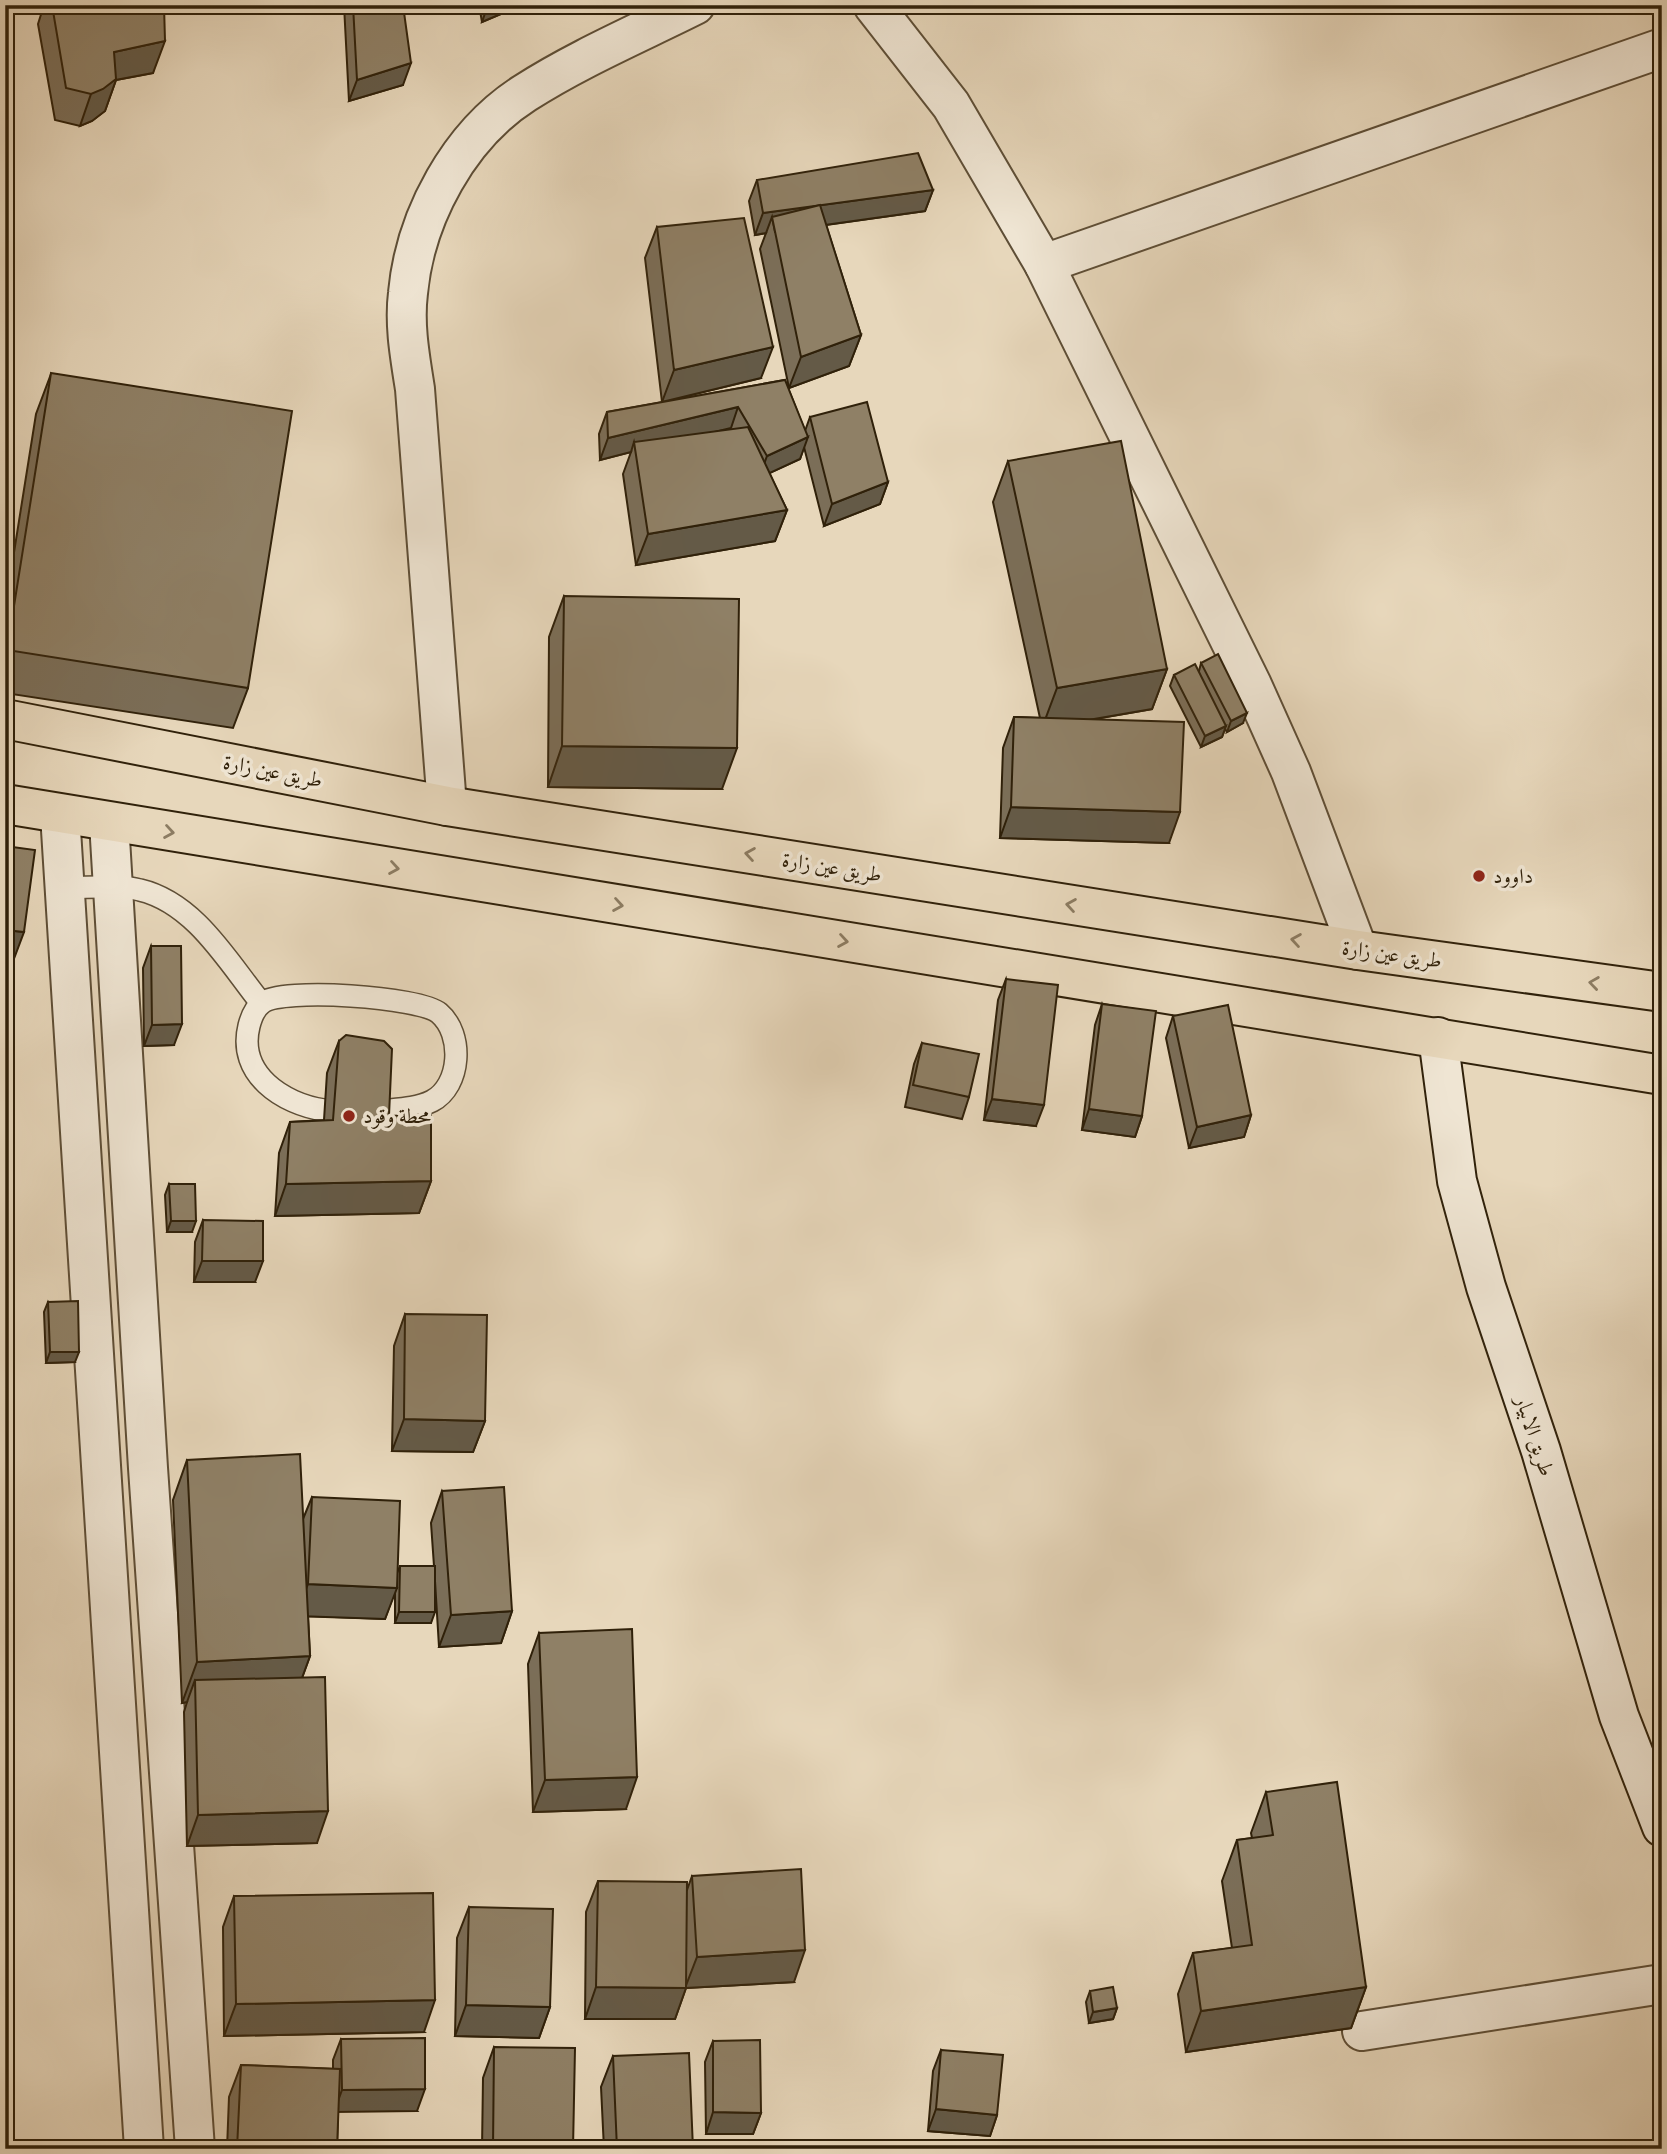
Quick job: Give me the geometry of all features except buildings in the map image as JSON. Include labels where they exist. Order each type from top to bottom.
[{"type":"main road","name":"طريق عين زارة","points":[[5,719],[447,806],[1357,950],[1662,992]]},
{"type":"main road","points":[[5,804],[1662,1075]]},
{"type":"street","points":[[447,806],[415,388],[407,341],[407,294],[416,247],[432,203],[456,161],[486,125],[523,94],[564,70],[695,5]]},
{"type":"street","points":[[873,5],[951,105],[1044,264],[1252,685],[1291,772],[1357,950]]},
{"type":"street","points":[[1044,264],[1661,48]]},
{"type":"street","points":[[60,814],[144,2149]]},
{"type":"street","points":[[108,822],[195,2149]]},
{"type":"street","name":"طريق الابيار","points":[[1438,1037],[1457,1181],[1482,1274],[1541,1451],[1619,1716],[1662,1827]]},
{"type":"street","points":[[1362,2031],[1662,1984]]},
{"type":"lane","points":[[64,888],[112,887],[139,890],[175,905],[195,922],[261,1003]]},
{"type":"lane","points":[[324,1110],[304,1107],[285,1099],[268,1086],[255,1069],[247,1035],[251,1017],[261,1003],[291,994],[413,1003],[438,1011],[453,1032],[456,1044],[452,1077],[445,1091],[432,1101],[417,1106],[379,1111]]},
{"type":"place","name":"داوود","points":[[1479,876]]},
{"type":"place","name":"محطة وقود","points":[[349,1116]]}]
